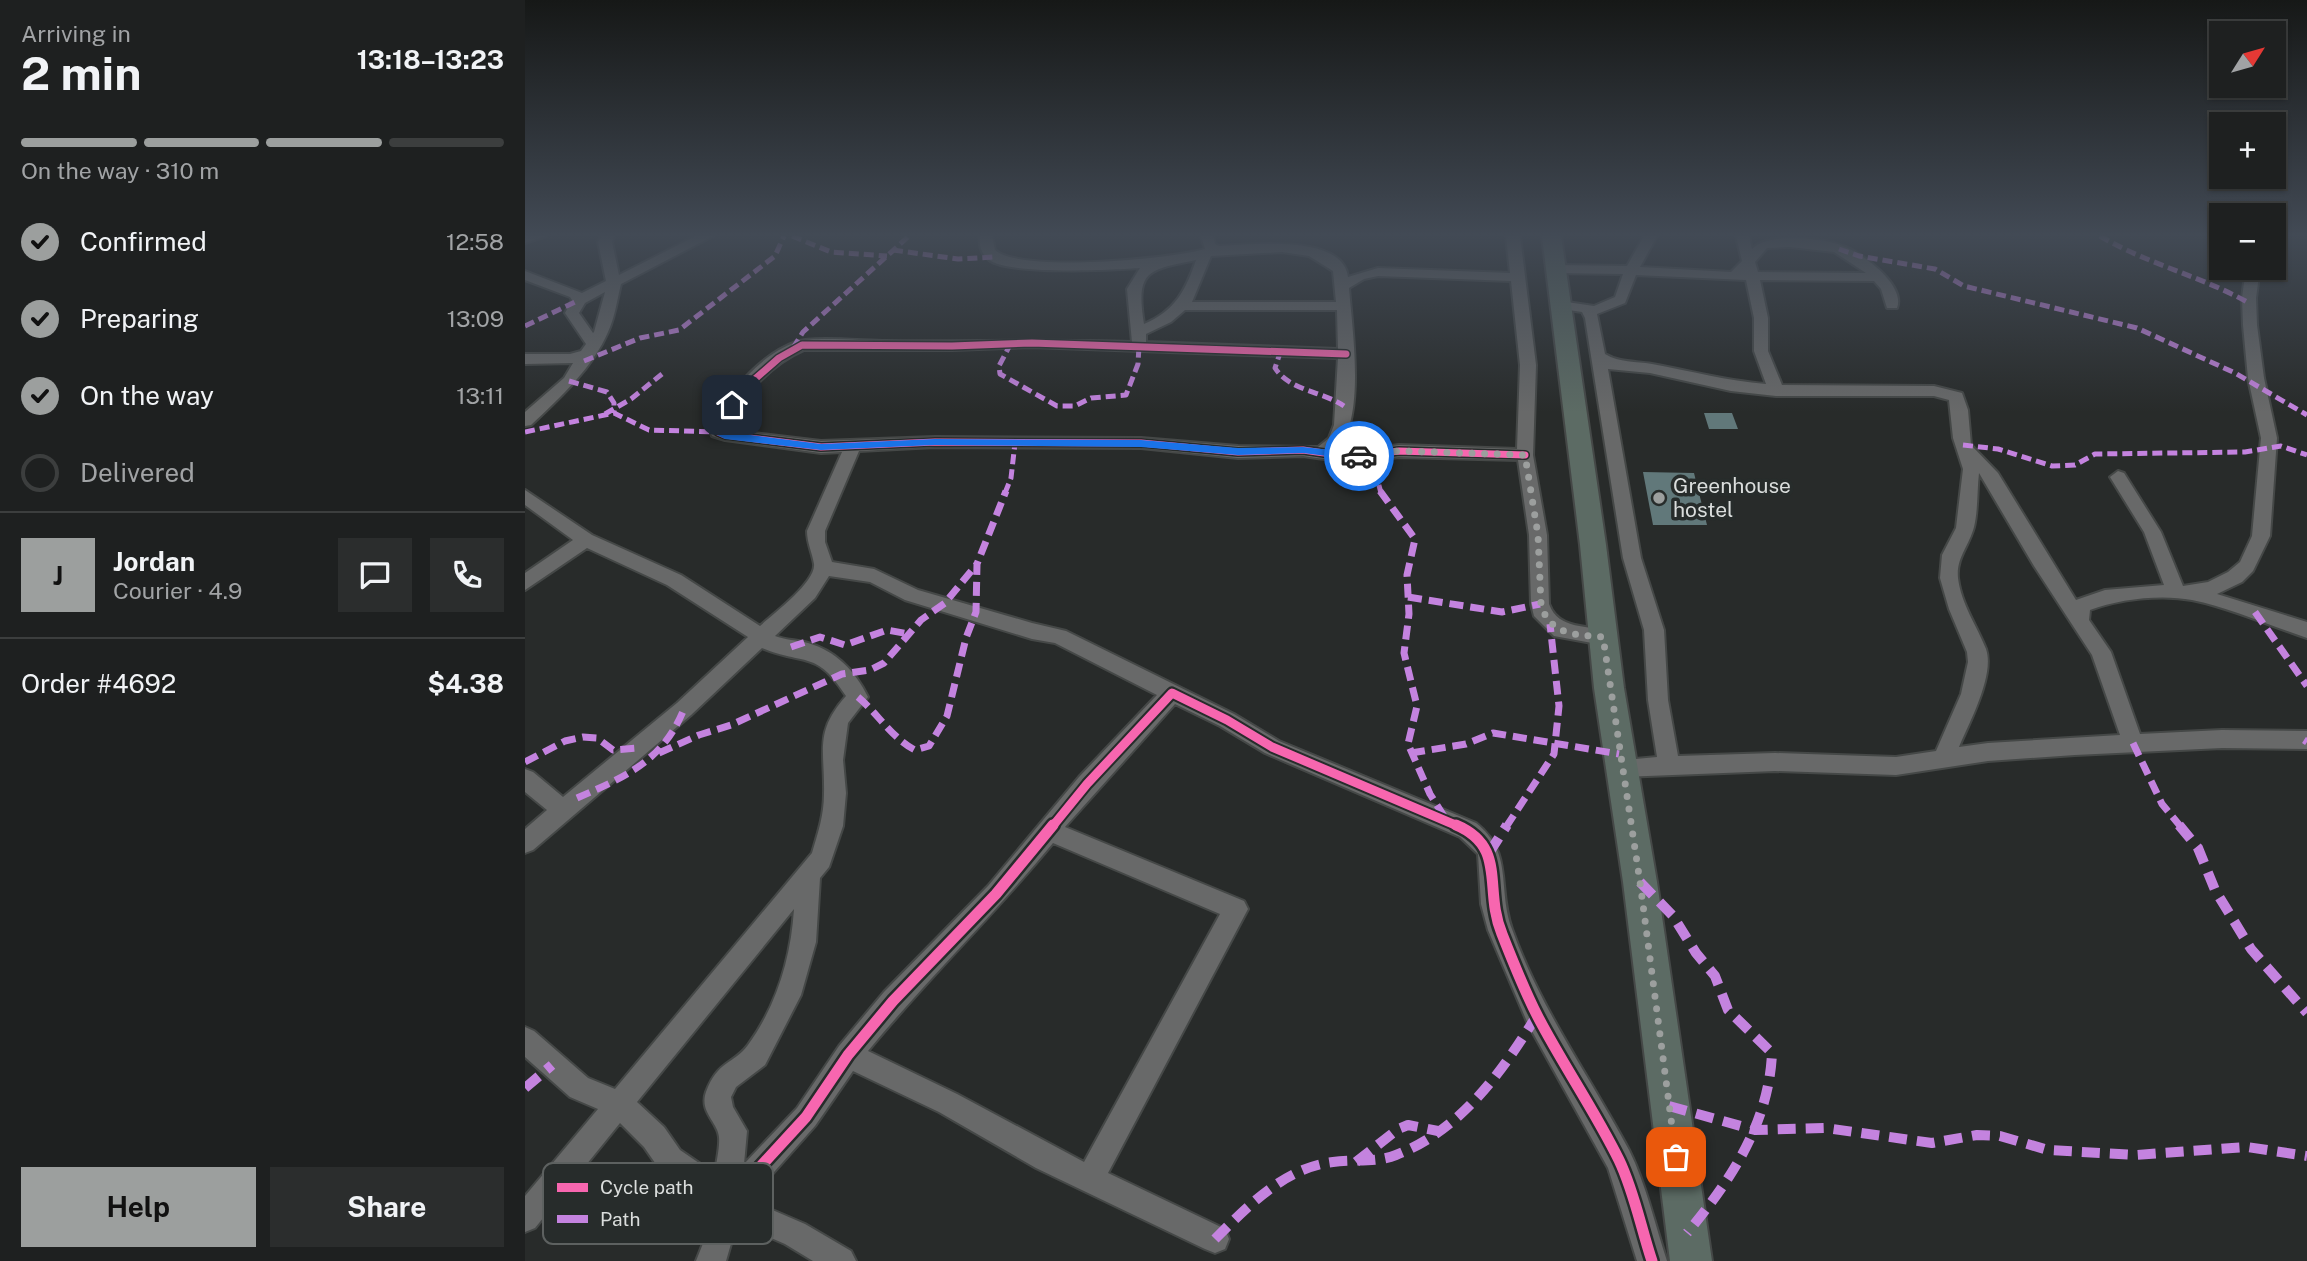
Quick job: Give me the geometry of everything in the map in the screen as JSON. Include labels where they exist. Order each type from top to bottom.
[{"type":"highway","points":[[1568,295],[1574,308],[1603,637],[1640,882],[1691,1261]]},
{"type":"street","points":[[576,295],[579,300]]},
{"type":"street","points":[[590,295],[579,300],[572,313],[591,350]]},
{"type":"street","points":[[525,421],[569,381],[591,350],[601,332],[611,295]]},
{"type":"street","points":[[1134,295],[1133,307],[1139,338]]},
{"type":"street","points":[[1139,338],[1184,306],[1189,295]]},
{"type":"street","points":[[1320,452],[1335,443],[1341,429],[1346,354],[1342,295]]},
{"type":"street","points":[[1518,295],[1528,365],[1525,455],[1537,524],[1541,604],[1544,616],[1561,631],[1603,637]]},
{"type":"street","points":[[1574,308],[1604,309],[1620,300],[1622,295]]},
{"type":"street","points":[[1756,295],[1761,318],[1761,351],[1776,391]]},
{"type":"street","points":[[1892,295],[1892,305]]},
{"type":"street","points":[[2079,621],[2081,607],[2090,601],[2117,596],[2213,588],[2235,577],[2247,566],[2261,536],[2269,438],[2256,378],[2249,295]]},
{"type":"street","points":[[1184,306],[1342,306]]},
{"type":"street","points":[[1346,354],[1139,338],[928,346],[802,345],[785,352],[768,368],[722,416],[716,426],[718,432],[741,438],[852,447],[935,442],[1141,443],[1223,451],[1292,450],[1352,457],[1399,451],[1525,455]]},
{"type":"street","points":[[525,359],[565,360],[591,350]]},
{"type":"street","points":[[1598,356],[1632,558],[1654,630],[1658,700],[1669,767]]},
{"type":"street","points":[[1963,445],[1992,477],[2040,561],[2101,652],[2133,743]]},
{"type":"street","points":[[525,843],[684,709],[808,593],[825,568],[818,550],[816,531],[852,447]]},
{"type":"street","points":[[2118,477],[2160,547],[2183,592],[2307,630]]},
{"type":"street","points":[[525,496],[586,540],[674,580],[761,636],[770,645],[803,649],[823,657],[842,674],[858,697],[838,720],[832,760],[835,793],[832,826],[821,859],[571,1163]]},
{"type":"street","points":[[525,583],[586,540]]},
{"type":"street","points":[[825,568],[874,576],[912,595],[1032,631],[1059,636],[1227,720],[1272,747],[1468,830],[1483,842],[1489,853],[1493,904],[1500,930],[1537,1015],[1621,1162],[1652,1261]]},
{"type":"street","points":[[764,1163],[806,1117],[848,1055],[893,1001],[996,894],[1048,831],[1171,693]]},
{"type":"street","points":[[1622,768],[1775,762],[1896,766],[1988,752],[2255,738],[2307,740]]},
{"type":"street","points":[[525,779],[563,810]]},
{"type":"street","points":[[1048,831],[1236,909],[1090,1179]]},
{"type":"street","points":[[730,1163],[733,1131],[720,1112],[718,1096],[727,1078],[756,1056],[789,995],[804,942],[808,878]]},
{"type":"street","points":[[525,1040],[579,1088],[620,1104],[654,1137],[675,1163]]},
{"type":"street","points":[[848,1055],[948,1103],[1090,1179],[1215,1239]]},
{"type":"street","points":[[525,1218],[543,1196]]},
{"type":"street","points":[[773,1224],[796,1234],[841,1261]]},
{"type":"street","points":[[711,1261],[717,1244]]},
{"type":"lane","points":[[1574,308],[1592,318],[1598,356],[1622,368],[1650,368],[1711,383],[1776,391],[1902,390],[1951,394],[1959,402],[1963,445],[1969,460],[1971,484],[1965,528],[1951,555],[1949,578],[1978,662],[1971,694],[1943,759]]},
{"type":"building","points":[[1704,413],[1732,413],[1738,429],[1709,429]]},
{"type":"building","name":"Greenhouse hostel","points":[[1643,472],[1694,473],[1707,525],[1653,525]]},
{"type":"marked path","points":[[584,361],[640,338],[679,330],[723,295]]},
{"type":"marked path","points":[[793,348],[803,332],[844,295]]},
{"type":"marked path","points":[[2000,295],[2137,328],[2235,373],[2307,415]]},
{"type":"marked path","points":[[2234,295],[2249,303]]},
{"type":"marked path","points":[[525,326],[579,300]]},
{"type":"marked path","points":[[1011,343],[999,366],[1000,374],[1057,406],[1075,406],[1091,398],[1126,395],[1138,364],[1139,346]]},
{"type":"marked path","points":[[1281,350],[1275,368],[1280,375],[1287,381],[1336,400],[1344,406]]},
{"type":"marked path","points":[[605,414],[631,399],[662,374]]},
{"type":"marked path","points":[[569,381],[607,392],[614,403],[614,413]]},
{"type":"marked path","points":[[525,432],[614,413],[649,430],[718,432]]},
{"type":"marked path","points":[[858,697],[877,713],[905,745],[915,750],[929,746],[936,738],[947,716],[966,638],[976,612],[977,564],[1011,478],[1015,443]]},
{"type":"marked path","points":[[1963,445],[1998,449],[2052,466],[2075,465],[2095,454],[2245,452],[2281,446],[2307,455]]},
{"type":"marked path","points":[[1371,456],[1380,492],[1415,539],[1407,575],[1409,614],[1404,653],[1417,706],[1408,744],[1430,794],[1445,818]]},
{"type":"marked path","points":[[659,753],[699,735],[731,725],[842,674],[870,670],[884,663],[921,620],[945,603],[977,564]]},
{"type":"marked path","points":[[1408,597],[1502,612],[1540,604]]},
{"type":"marked path","points":[[2255,612],[2307,686]]},
{"type":"marked path","points":[[1489,853],[1554,754],[1559,706],[1550,624]]},
{"type":"marked path","points":[[791,647],[820,637],[845,645],[887,630],[909,634]]},
{"type":"marked path","points":[[577,798],[642,766],[667,742],[684,709]]},
{"type":"marked path","points":[[1411,753],[1466,744],[1493,733],[1619,754]]},
{"type":"marked path","points":[[525,762],[574,738],[597,738],[613,750],[639,748]]},
{"type":"marked path","points":[[2133,743],[2162,804],[2198,848],[2215,890],[2251,949],[2307,1013]]},
{"type":"marked path","points":[[1640,882],[1673,916],[1696,953],[1715,976],[1728,1010],[1772,1053],[1771,1077],[1757,1126],[1732,1173],[1687,1233]]},
{"type":"marked path","points":[[1215,1239],[1268,1190],[1299,1171],[1333,1162],[1373,1160],[1396,1155],[1441,1130],[1460,1115],[1494,1078],[1537,1015]]},
{"type":"marked path","points":[[525,1088],[552,1065]]},
{"type":"marked path","points":[[1669,1106],[1755,1130],[1826,1128],[1932,1143],[1977,1135],[2000,1136],[2048,1150],[2136,1155],[2247,1147],[2307,1156]]},
{"type":"marked path","points":[[1356,1162],[1398,1129],[1408,1125],[1438,1131]]},
{"type":"cycle path","points":[[1346,354],[1032,343],[952,346],[802,345],[779,358],[755,379],[716,426],[718,432],[725,435],[821,447],[935,442],[1141,443],[1238,452],[1303,450],[1352,457],[1399,451],[1525,455]]},
{"type":"cycle path","points":[[764,1163],[806,1117],[848,1055],[893,1001],[996,894],[1087,784],[1172,693],[1227,720],[1272,747],[1468,830],[1483,842],[1489,853],[1493,904],[1500,930],[1537,1015],[1620,1162],[1652,1261]]},
{"type":"way so far","points":[[1359,456],[1399,451],[1525,455],[1534,501],[1544,616],[1561,631],[1603,637],[1640,882],[1676,1157]]},
{"type":"place","name":"Greenhouse hostel","points":[[1659,498]]},
{"type":"route","points":[[732,405],[716,426],[718,432],[769,442],[821,447],[935,442],[1141,443],[1238,452],[1303,450],[1359,456]]}]
